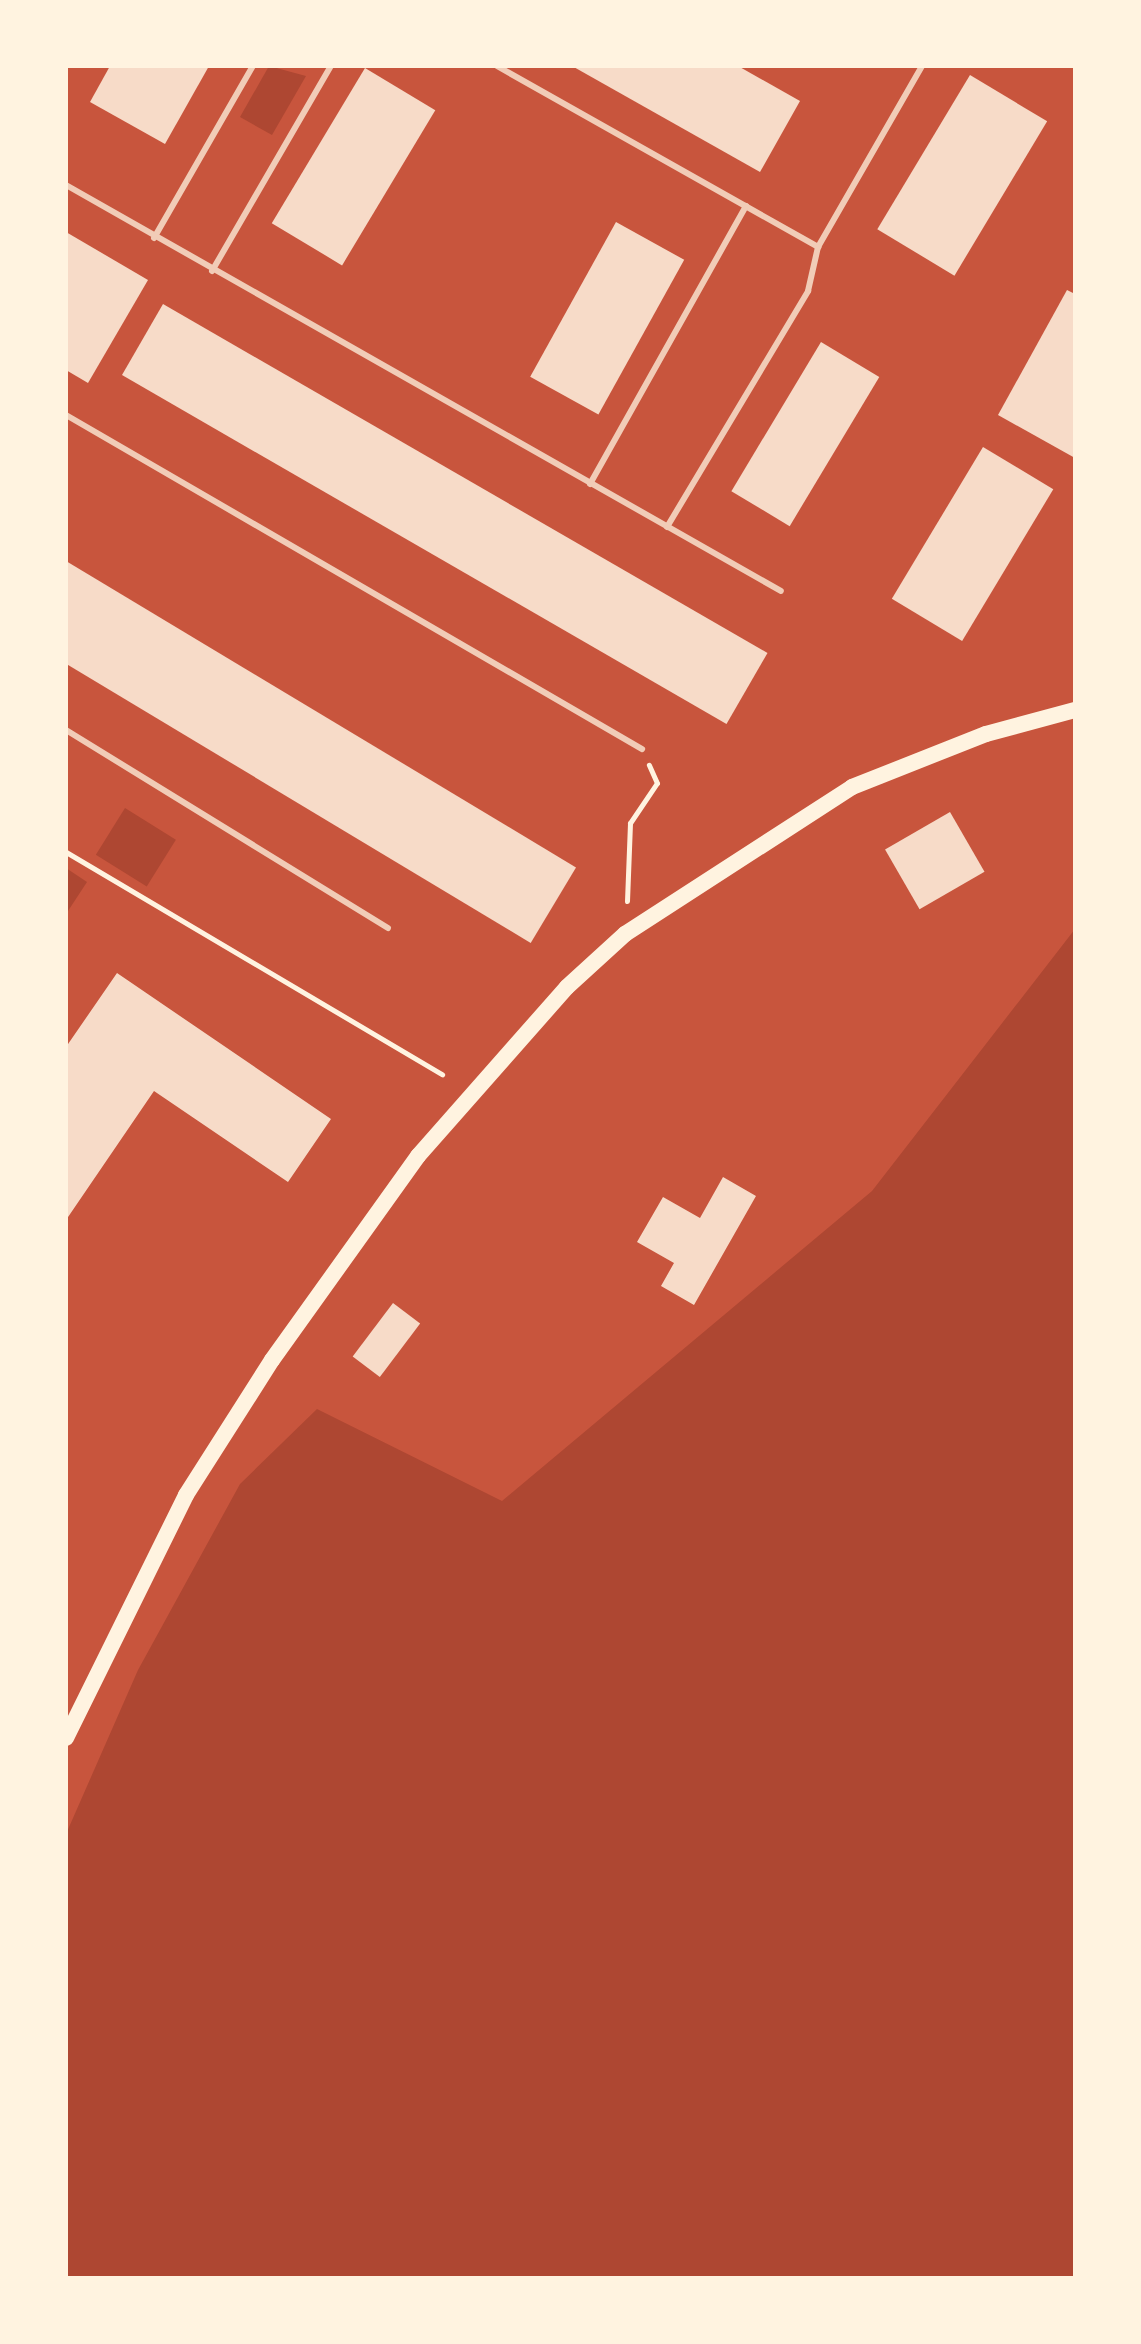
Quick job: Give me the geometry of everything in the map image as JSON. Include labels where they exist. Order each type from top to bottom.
[{"type":"main road","points":[[66,1738],[186,1495],[272,1360],[418,1156],[517,1041],[625,934],[852,787],[986,734],[1075,710]]},
{"type":"lane","points":[[154,238],[253,66]]},
{"type":"lane","points":[[212,271],[331,66]]},
{"type":"lane","points":[[497,66],[818,247]]},
{"type":"lane","points":[[667,527],[808,291],[818,247],[922,66]]},
{"type":"lane","points":[[66,185],[212,271],[781,591]]},
{"type":"lane","points":[[590,484],[746,206]]},
{"type":"lane","points":[[66,415],[642,749]]},
{"type":"lane","points":[[66,730],[388,928]]},
{"type":"path","points":[[625,934],[630,823],[657,783]]},
{"type":"path","points":[[66,852],[442,1074]]},
{"type":"shaded area","points":[[269,66],[306,76],[272,135],[240,117]]},
{"type":"shaded area","points":[[125,808],[176,840],[147,886],[96,855]]},
{"type":"shaded area","points":[[66,868],[87,882],[66,914]]},
{"type":"shaded area","points":[[1075,929],[1075,2278],[66,2278],[66,1834],[138,1670],[240,1484],[317,1409],[502,1501],[872,1191]]},
{"type":"building","points":[[110,66],[209,66],[165,144],[90,102]]},
{"type":"building","points":[[572,66],[738,66],[800,101],[760,172]]},
{"type":"building","points":[[365,68],[435,110],[342,265],[272,223]]},
{"type":"building","points":[[970,75],[1047,121],[954,276],[877,229]]},
{"type":"building","points":[[616,222],[684,260],[598,415],[530,377]]},
{"type":"building","points":[[66,232],[148,280],[88,383],[66,370]]},
{"type":"building","points":[[1067,290],[1075,294],[1075,458],[998,415]]},
{"type":"building","points":[[163,304],[767,653],[726,724],[122,375]]},
{"type":"building","points":[[821,342],[879,377],[790,526],[731,491]]},
{"type":"building","points":[[983,447],[1053,489],[962,641],[892,599]]},
{"type":"building","points":[[66,561],[576,867],[531,943],[66,664]]},
{"type":"building","points":[[950,812],[984,872],[920,909],[885,849]]},
{"type":"building","points":[[117,973],[331,1119],[288,1182],[154,1091],[66,1220],[66,1047]]},
{"type":"building","points":[[723,1177],[756,1196],[694,1305],[661,1286],[674,1263],[637,1242],[663,1197],[700,1218]]},
{"type":"building","points":[[393,1303],[420,1323],[380,1377],[353,1357]]}]
